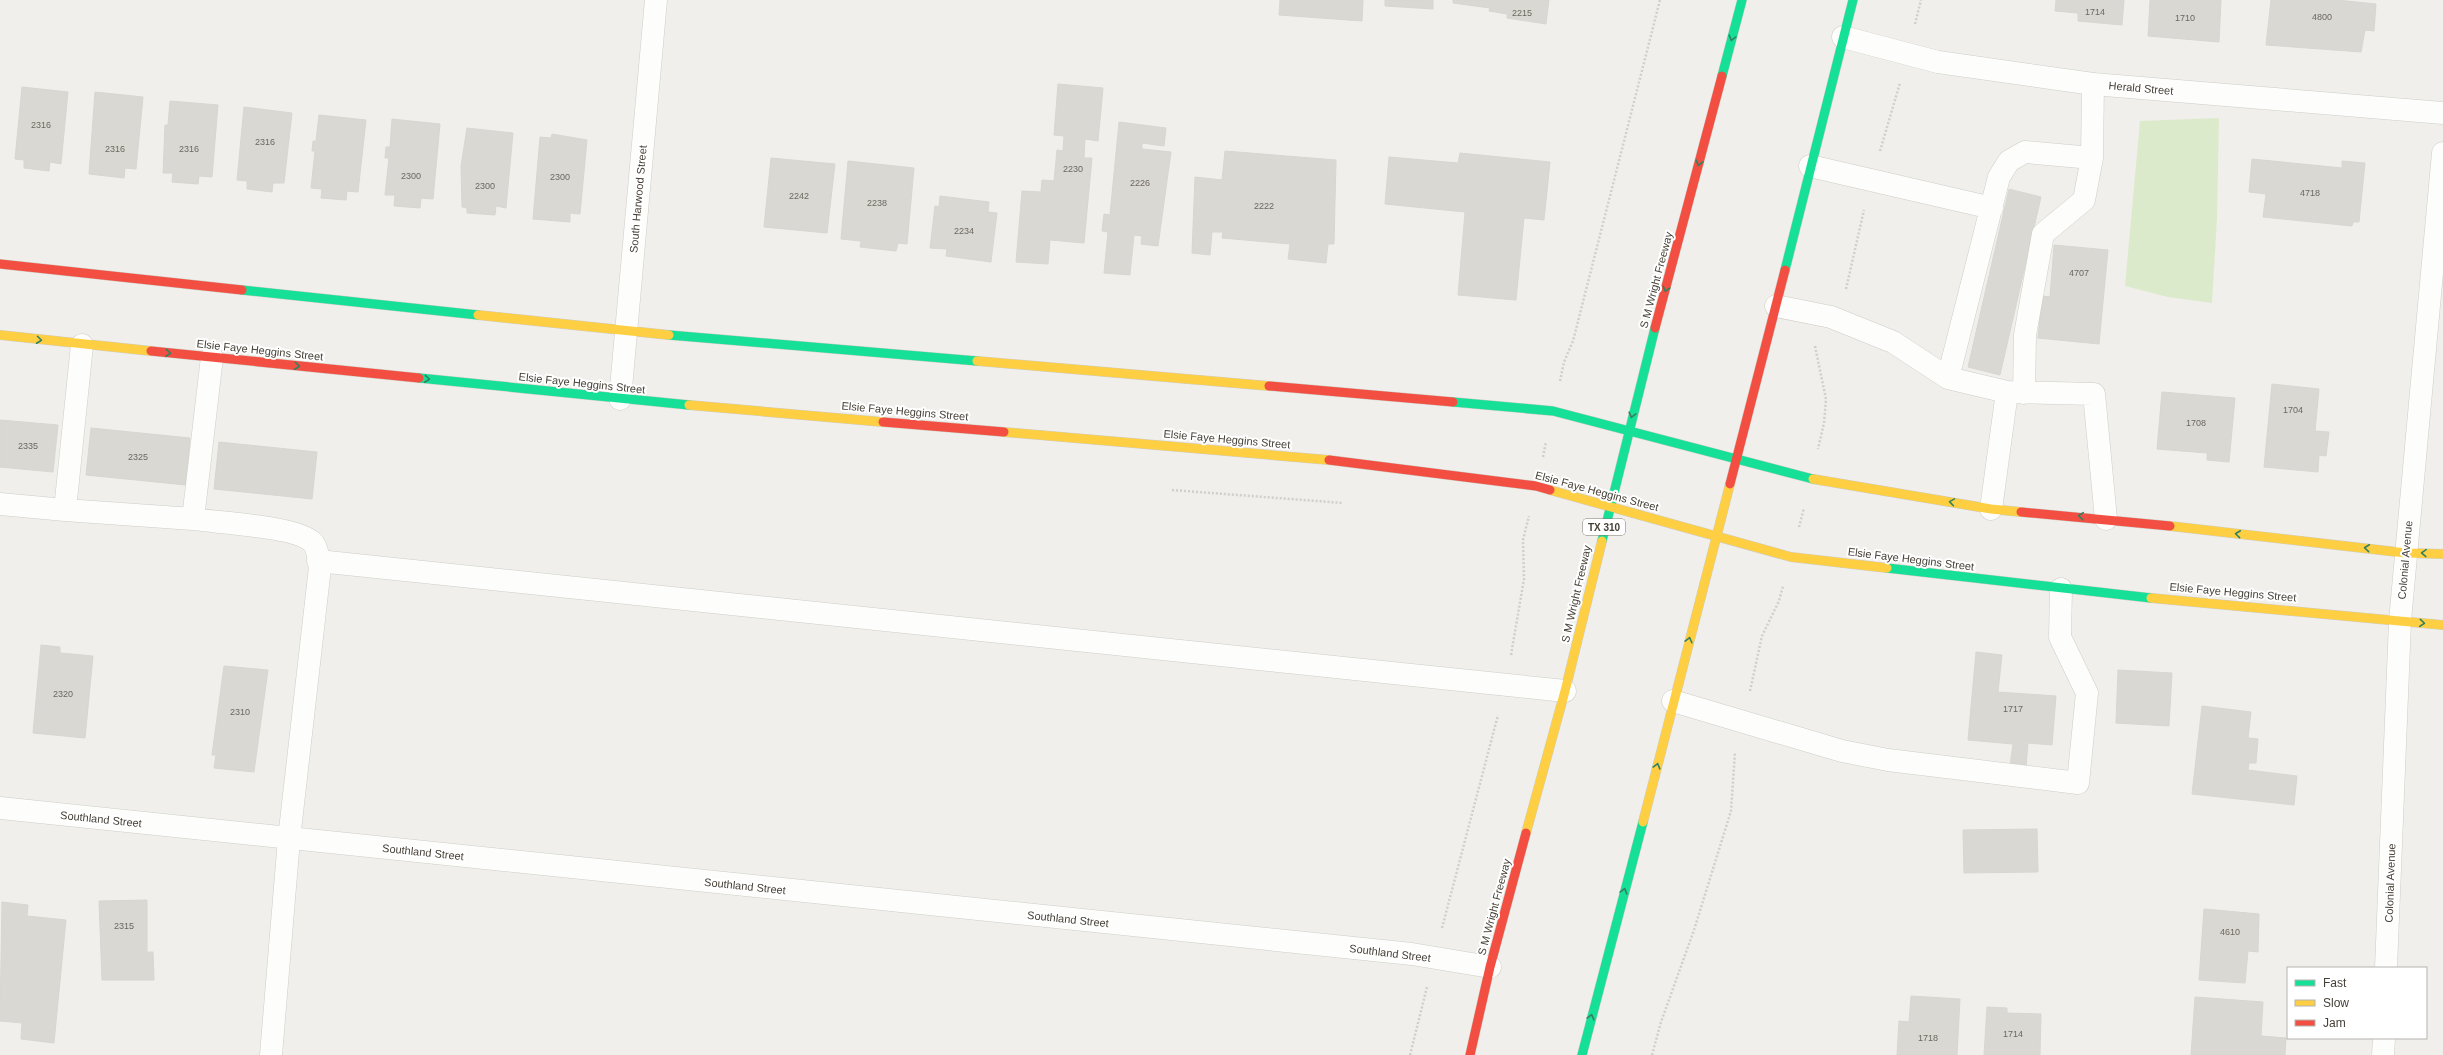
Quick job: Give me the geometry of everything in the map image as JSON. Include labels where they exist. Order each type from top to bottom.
[{"type":"main road","name":"S M Wright Freeway","points":[[1470,1055],[1490,967],[1565,691],[1608,507],[1742,0]]},
{"type":"main road","points":[[1582,1055],[1776,306],[1853,0]]},
{"type":"main road","points":[[0,264],[627,331],[1553,411],[1735,461],[1811,479],[1991,509],[2106,519],[2406,553],[2443,554]]},
{"type":"main road","name":"Elsie Faye Heggins Street","points":[[0,335],[82,345],[620,399],[1319,459],[1536,486],[1791,557],[2061,589],[2358,615],[2443,625]]},
{"type":"street","name":"South Harwood Street","points":[[620,399],[656,0]]},
{"type":"street","name":"Herald Street","points":[[1843,37],[1938,62],[2094,84],[2443,113]]},
{"type":"street","points":[[1991,509],[2015,392],[2018,333],[2038,233],[2084,200],[2092,158],[2094,84]]},
{"type":"street","points":[[1948,378],[1971,322],[1994,219],[1999,178],[2009,161],[2025,152],[2092,158]]},
{"type":"street","name":"Colonial Avenue","points":[[2386,967],[2400,621],[2443,153]]},
{"type":"street","points":[[1810,166],[1872,180],[1994,219]]},
{"type":"street","points":[[1776,306],[1831,317],[1893,342],[1948,378],[2015,392],[2094,394],[2106,519]]},
{"type":"street","points":[[65,510],[82,345]]},
{"type":"street","points":[[192,520],[212,357]]},
{"type":"street","points":[[0,504],[192,520],[296,533],[311,541],[315,546],[319,575],[289,839],[271,1055]]},
{"type":"street","points":[[318,561],[1565,691]]},
{"type":"street","points":[[1673,701],[1842,751],[1888,760],[2078,783],[2087,693],[2060,637],[2061,589]]},
{"type":"street","name":"Southland Street","points":[[0,808],[1434,958],[1490,967]]},
{"type":"street","points":[[2383,1055],[2384,1039]]},
{"type":"path","points":[[1410,1055],[1506,684],[1524,579],[1523,540],[1564,362],[1573,341],[1660,0]]},
{"type":"path","points":[[1917,15],[1920,0]]},
{"type":"path","points":[[1652,1055],[1661,1022],[1694,930],[1731,812],[1735,749],[1743,722],[1762,636],[1779,601],[1824,423],[1826,399],[1815,349],[1817,338],[1831,317],[1845,290],[1872,180],[1898,90]]},
{"type":"path","points":[[1172,490],[1343,503]]},
{"type":"green space","points":[[2219,118],[2217,218],[2212,303],[2168,297],[2125,286],[2140,121]]},
{"type":"building","points":[[1280,0],[1363,0],[1362,21],[1279,15]]},
{"type":"building","points":[[1385,0],[1433,0],[1433,9],[1385,6]]},
{"type":"building","points":[[1453,0],[1549,0],[1546,24],[1507,18],[1507,14],[1489,11],[1490,8],[1453,3]]},
{"type":"building","points":[[2056,0],[2124,0],[2122,25],[2078,21],[2078,13],[2055,11]]},
{"type":"building","points":[[2150,0],[2221,0],[2219,42],[2148,36]]},
{"type":"building","points":[[2271,0],[2337,0],[2376,4],[2374,31],[2365,30],[2361,52],[2266,45]]},
{"type":"building","points":[[1058,84],[1103,88],[1098,141],[1085,139],[1084,158],[1092,158],[1084,243],[1050,240],[1048,264],[1016,262],[1022,191],[1041,192],[1042,180],[1054,181],[1057,150],[1063,151],[1064,136],[1054,135]]},
{"type":"building","points":[[22,87],[68,92],[61,164],[50,162],[49,171],[24,168],[24,160],[15,159]]},
{"type":"building","points":[[95,92],[143,97],[136,169],[125,168],[124,178],[89,174]]},
{"type":"building","points":[[170,101],[218,105],[212,177],[199,176],[198,184],[172,182],[173,173],[163,173],[165,125],[168,125]]},
{"type":"building","points":[[244,107],[292,113],[284,183],[273,183],[272,192],[247,189],[247,181],[237,180]]},
{"type":"building","points":[[319,115],[366,120],[358,192],[347,191],[346,200],[321,198],[322,189],[311,188],[315,151],[312,151],[313,141],[316,141]]},
{"type":"building","points":[[392,119],[440,124],[433,199],[421,198],[420,208],[394,206],[395,195],[385,195],[389,158],[385,158],[386,147],[390,147]]},
{"type":"building","points":[[1119,122],[1166,128],[1164,146],[1142,143],[1142,149],[1171,152],[1158,246],[1141,244],[1142,236],[1134,235],[1130,275],[1104,273],[1108,232],[1102,231],[1104,214],[1110,215]]},
{"type":"building","points":[[467,128],[513,133],[506,208],[496,206],[495,215],[467,213],[467,208],[462,207],[461,166]]},
{"type":"building","points":[[552,134],[587,140],[580,214],[570,213],[570,222],[533,219],[540,137],[551,138]]},
{"type":"building","points":[[1225,151],[1336,160],[1334,244],[1328,244],[1326,263],[1288,259],[1290,244],[1222,238],[1223,232],[1212,232],[1210,255],[1192,253],[1195,177],[1222,180]]},
{"type":"building","points":[[1460,153],[1550,162],[1544,220],[1524,218],[1516,300],[1458,295],[1465,212],[1385,204],[1389,157],[1458,163]]},
{"type":"building","points":[[771,158],[835,164],[827,233],[764,227]]},
{"type":"building","points":[[2252,159],[2342,168],[2342,161],[2365,163],[2359,222],[2353,222],[2352,226],[2263,217],[2266,194],[2249,192]]},
{"type":"building","points":[[848,161],[914,168],[907,244],[898,243],[896,251],[860,247],[861,241],[841,239]]},
{"type":"building","points":[[2009,189],[2041,197],[2000,375],[1968,367]]},
{"type":"building","points":[[940,196],[989,202],[988,212],[997,213],[991,262],[946,256],[947,249],[930,248],[935,206],[939,207]]},
{"type":"building","points":[[2054,245],[2108,250],[2099,344],[2038,338],[2042,296],[2050,297]]},
{"type":"building","points":[[2272,384],[2319,389],[2315,431],[2329,432],[2326,456],[2319,455],[2318,472],[2264,467]]},
{"type":"building","points":[[2162,392],[2235,398],[2229,462],[2207,460],[2207,453],[2157,449]]},
{"type":"building","points":[[0,420],[58,425],[53,472],[0,467]]},
{"type":"building","points":[[91,428],[190,438],[186,485],[86,475]]},
{"type":"building","points":[[219,442],[317,452],[312,499],[214,489]]},
{"type":"building","points":[[41,645],[60,647],[60,653],[93,656],[85,738],[33,733]]},
{"type":"building","points":[[1976,652],[2002,655],[1998,692],[2056,696],[2052,745],[2028,743],[2026,767],[2010,766],[2013,744],[1968,740]]},
{"type":"building","points":[[224,666],[268,670],[254,772],[214,768],[216,755],[212,755]]},
{"type":"building","points":[[2118,670],[2172,673],[2169,726],[2116,723]]},
{"type":"building","points":[[2202,706],[2251,712],[2248,738],[2258,739],[2256,763],[2249,763],[2248,770],[2297,776],[2294,805],[2192,794]]},
{"type":"building","points":[[2037,829],[2038,872],[1964,873],[1963,830]]},
{"type":"building","points":[[147,900],[147,952],[153,952],[154,980],[102,980],[99,901]]},
{"type":"building","points":[[2,902],[28,905],[27,916],[66,920],[54,1043],[21,1039],[22,1023],[0,1021]]},
{"type":"building","points":[[2204,909],[2259,914],[2258,952],[2248,951],[2245,983],[2199,980]]},
{"type":"building","points":[[1911,996],[1960,999],[1957,1055],[1897,1055],[1899,1021],[1909,1022]]},
{"type":"building","points":[[2195,997],[2263,1002],[2261,1036],[2286,1038],[2285,1055],[2191,1055]]},
{"type":"building","points":[[1987,1007],[2007,1008],[2007,1013],[2041,1014],[2040,1055],[1984,1055]]},
{"type":"traffic: fast","points":[[1722,76],[1742,0]]},
{"type":"traffic: fast","points":[[1785,270],[1853,0]]},
{"type":"traffic: fast","points":[[242,290],[478,315]]},
{"type":"traffic: fast","points":[[1602,541],[1655,328]]},
{"type":"traffic: fast","points":[[669,335],[977,361]]},
{"type":"traffic: fast","points":[[419,378],[689,405]]},
{"type":"traffic: fast","points":[[1453,402],[1553,411],[1813,479]]},
{"type":"traffic: fast","points":[[1887,568],[2151,598]]},
{"type":"traffic: fast","points":[[1582,1055],[1643,822]]},
{"type":"traffic: slow","points":[[478,315],[669,335]]},
{"type":"traffic: slow","points":[[0,335],[151,351]]},
{"type":"traffic: slow","points":[[977,361],[1269,386]]},
{"type":"traffic: slow","points":[[689,405],[883,422]]},
{"type":"traffic: slow","points":[[1004,432],[1329,460]]},
{"type":"traffic: slow","points":[[1813,479],[1991,509],[2021,512]]},
{"type":"traffic: slow","points":[[1643,822],[1730,484]]},
{"type":"traffic: slow","points":[[1550,490],[1791,557],[1887,568]]},
{"type":"traffic: slow","points":[[2170,526],[2406,553],[2443,554]]},
{"type":"traffic: slow","points":[[1526,833],[1565,691],[1602,541]]},
{"type":"traffic: slow","points":[[2151,598],[2443,625]]},
{"type":"traffic: jam","points":[[1655,328],[1722,76]]},
{"type":"traffic: jam","points":[[0,264],[242,290]]},
{"type":"traffic: jam","points":[[1730,484],[1785,270]]},
{"type":"traffic: jam","points":[[151,351],[419,378]]},
{"type":"traffic: jam","points":[[1269,386],[1453,402]]},
{"type":"traffic: jam","points":[[883,422],[1004,432]]},
{"type":"traffic: jam","points":[[1329,460],[1536,486],[1550,490]]},
{"type":"traffic: jam","points":[[2021,512],[2170,526]]},
{"type":"traffic: jam","points":[[1470,1055],[1490,967],[1526,833]]}]
